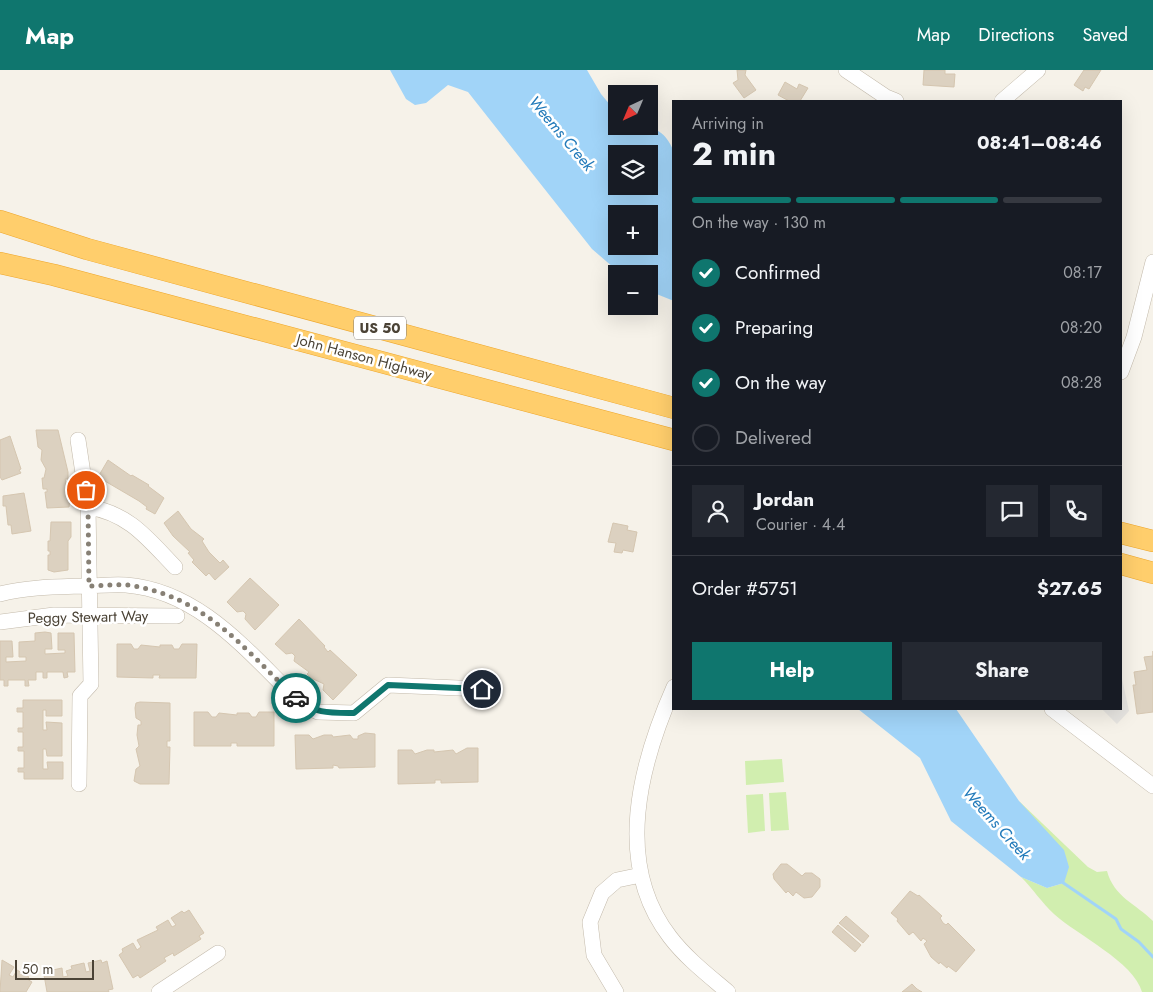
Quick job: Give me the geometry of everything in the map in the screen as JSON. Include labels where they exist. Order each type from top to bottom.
[{"type":"highway","points":[[0,216],[87,248]]},
{"type":"highway","name":"US 50","points":[[0,221],[87,248],[672,407]]},
{"type":"highway","name":"US 50","points":[[0,256],[54,274]]},
{"type":"highway","points":[[0,263],[54,274]]},
{"type":"highway","name":"John Hanson Highway","points":[[54,274],[672,439]]},
{"type":"highway","points":[[1122,533],[1153,541]]},
{"type":"highway","points":[[1122,564],[1153,573]]},
{"type":"street","points":[[846,70],[894,100]]},
{"type":"street","points":[[1003,100],[1038,70]]},
{"type":"street","points":[[1122,369],[1134,337],[1153,262]]},
{"type":"street","points":[[78,440],[88,507],[91,615],[91,684],[80,696],[79,784]]},
{"type":"street","points":[[88,507],[107,509],[128,520],[175,567]]},
{"type":"street","points":[[0,594],[43,587],[126,585],[170,595],[196,607],[219,624],[302,704],[318,712],[354,713],[388,685],[482,689]]},
{"type":"street","name":"Peggy Stewart Way","points":[[0,622],[54,615],[177,616]]},
{"type":"street","points":[[672,692],[661,718],[640,794],[636,827],[641,875],[652,908],[669,937],[689,959],[728,992]]},
{"type":"street","points":[[1053,710],[1153,786]]},
{"type":"street","points":[[616,992],[594,955],[590,922],[602,893],[617,880],[641,875]]},
{"type":"street","points":[[159,992],[218,953]]},
{"type":"green space","points":[[782,759],[784,782],[746,785],[745,761]]},
{"type":"green space","points":[[786,792],[789,830],[771,831],[769,793]]},
{"type":"green space","points":[[763,794],[765,831],[748,833],[746,795]]},
{"type":"green space","points":[[1019,801],[1088,867],[1097,872],[1107,871],[1110,880],[1120,894],[1153,921],[1153,992],[1142,992],[1137,981],[1128,970],[1054,914],[1021,877],[1047,888],[1064,883]]},
{"type":"shaded area","points":[[1122,679],[1129,711],[1117,724],[1103,710],[1122,710]]},
{"type":"water","name":"Weems Creek","points":[[390,70],[587,70],[608,102],[608,135],[658,135],[658,132],[664,135],[672,148],[672,300],[658,295],[658,265],[611,265],[592,249],[468,92],[448,85],[426,103],[415,105],[406,99]]},
{"type":"water","points":[[859,710],[957,710],[1019,801],[1064,850],[1069,867],[1064,883],[1047,888],[1021,877],[951,821],[920,758]]},
{"type":"building","points":[[737,70],[746,70],[745,75],[756,90],[744,98],[733,83],[738,80]]},
{"type":"building","points":[[924,70],[945,70],[945,74],[955,74],[954,87],[923,85]]},
{"type":"building","points":[[1084,70],[1101,70],[1089,89],[1085,87],[1083,91],[1074,85]]},
{"type":"building","points":[[785,82],[797,89],[799,84],[808,88],[801,100],[787,100],[778,95]]},
{"type":"building","points":[[36,430],[58,430],[68,472],[68,479],[65,479],[70,497],[69,507],[47,508],[45,492],[47,492],[47,489],[43,489],[42,478],[44,478],[46,469],[41,460],[42,450],[38,447]]},
{"type":"building","points":[[10,436],[21,473],[2,480],[0,477],[0,440]]},
{"type":"building","points":[[108,460],[131,476],[149,485],[164,498],[155,514],[146,509],[147,507],[139,501],[98,477]]},
{"type":"building","points":[[24,493],[31,531],[12,534],[11,525],[8,525],[6,506],[3,506],[3,496]]},
{"type":"building","points":[[178,511],[191,529],[204,539],[202,541],[209,552],[220,563],[223,560],[229,567],[215,580],[209,573],[206,576],[192,562],[194,560],[188,553],[190,552],[173,536],[164,523]]},
{"type":"building","points":[[51,522],[71,522],[71,537],[68,541],[68,570],[54,572],[48,570],[48,555],[50,555],[50,551],[48,551],[48,541],[50,541]]},
{"type":"building","points":[[613,523],[628,526],[627,530],[637,532],[633,552],[623,550],[622,553],[614,552],[616,543],[608,542]]},
{"type":"building","points":[[250,578],[279,605],[255,630],[245,619],[246,614],[243,611],[237,612],[227,602]]},
{"type":"building","points":[[299,619],[325,646],[328,652],[330,650],[357,675],[333,700],[323,690],[324,684],[311,678],[307,674],[309,672],[294,661],[295,656],[292,653],[286,654],[275,644]]},
{"type":"building","points":[[35,633],[51,633],[52,649],[45,649],[45,654],[65,653],[65,650],[58,650],[58,633],[74,633],[75,672],[67,672],[68,677],[64,678],[63,672],[47,672],[47,678],[43,678],[43,672],[36,672],[36,680],[28,680],[29,686],[25,686],[25,680],[8,680],[8,686],[4,686],[4,680],[0,680],[0,641],[12,641],[13,657],[6,657],[6,662],[26,661],[26,657],[19,657],[19,642],[35,641]]},
{"type":"building","points":[[117,644],[131,644],[134,649],[138,649],[141,645],[160,647],[160,645],[172,645],[174,649],[179,649],[182,644],[197,644],[196,678],[159,678],[160,675],[153,675],[153,678],[117,677]]},
{"type":"building","points":[[1153,656],[1153,712],[1137,714],[1133,685],[1136,685],[1134,672],[1147,670],[1144,657]]},
{"type":"building","points":[[23,700],[62,700],[62,716],[46,716],[46,710],[43,710],[43,730],[47,730],[46,722],[62,723],[62,756],[47,756],[46,749],[43,749],[43,769],[48,769],[47,762],[63,762],[63,779],[24,779],[24,772],[18,772],[18,768],[24,768],[24,751],[18,751],[18,747],[23,747],[23,732],[18,732],[18,728],[23,728],[23,712],[17,712],[17,708],[23,708]]},
{"type":"building","points":[[136,703],[170,703],[170,741],[167,741],[167,747],[170,747],[169,784],[140,784],[134,781],[136,769],[140,766],[136,749],[139,746],[137,735],[138,725],[141,725],[141,721],[136,718],[135,708]]},
{"type":"building","points":[[194,712],[208,712],[212,717],[216,717],[219,713],[237,715],[237,713],[249,713],[252,717],[256,717],[259,712],[274,712],[274,746],[237,746],[237,743],[231,743],[231,746],[194,746]]},
{"type":"building","points":[[365,733],[375,734],[375,767],[339,768],[333,765],[333,768],[296,769],[295,735],[309,735],[313,739],[324,735],[332,735],[333,737],[350,735],[353,739],[358,739],[358,736]]},
{"type":"building","points":[[467,748],[478,748],[478,782],[441,783],[441,780],[435,780],[435,783],[398,784],[398,750],[412,750],[415,754],[427,750],[434,750],[434,752],[453,750],[456,754]]},
{"type":"building","points":[[781,864],[787,864],[802,876],[805,873],[812,873],[820,879],[820,887],[812,897],[804,898],[796,892],[793,896],[788,891],[786,893],[774,879],[773,874]]},
{"type":"building","points":[[910,891],[919,895],[942,916],[940,918],[943,923],[946,925],[948,923],[975,950],[956,972],[940,962],[939,964],[931,957],[924,944],[927,941],[923,938],[921,941],[913,932],[909,935],[897,921],[898,919],[891,913]]},
{"type":"building","points":[[189,910],[204,933],[199,936],[201,939],[174,956],[173,953],[164,958],[166,961],[140,978],[138,975],[133,978],[119,955],[123,952],[122,949],[133,943],[137,950],[141,947],[137,940],[158,930],[156,927],[168,920],[172,927],[176,925],[171,918],[182,911],[184,913]]},
{"type":"building","points":[[846,916],[869,936],[863,943],[839,923]]},
{"type":"building","points":[[838,925],[861,945],[855,952],[832,932]]},
{"type":"building","points":[[2,960],[14,967],[9,975],[13,977],[17,970],[29,977],[27,979],[32,982],[26,992],[0,992]]},
{"type":"building","points":[[101,960],[102,963],[107,961],[113,989],[108,990],[109,992],[47,992],[44,975],[49,974],[48,971],[62,968],[63,977],[68,976],[66,971],[72,969],[71,966],[84,963],[86,972],[90,971],[88,963]]},
{"type":"building","points":[[912,984],[922,992],[902,992]]},
{"type":"waterway","name":"Weems Creek","points":[[1062,882],[1116,919],[1121,929],[1139,942],[1153,957]]},
{"type":"way so far","points":[[86,490],[89,586],[126,585],[149,589],[170,595],[196,607],[219,624],[296,698]]},
{"type":"route","points":[[296,698],[302,704],[318,712],[354,713],[371,701],[388,685],[406,684],[482,689]]}]
